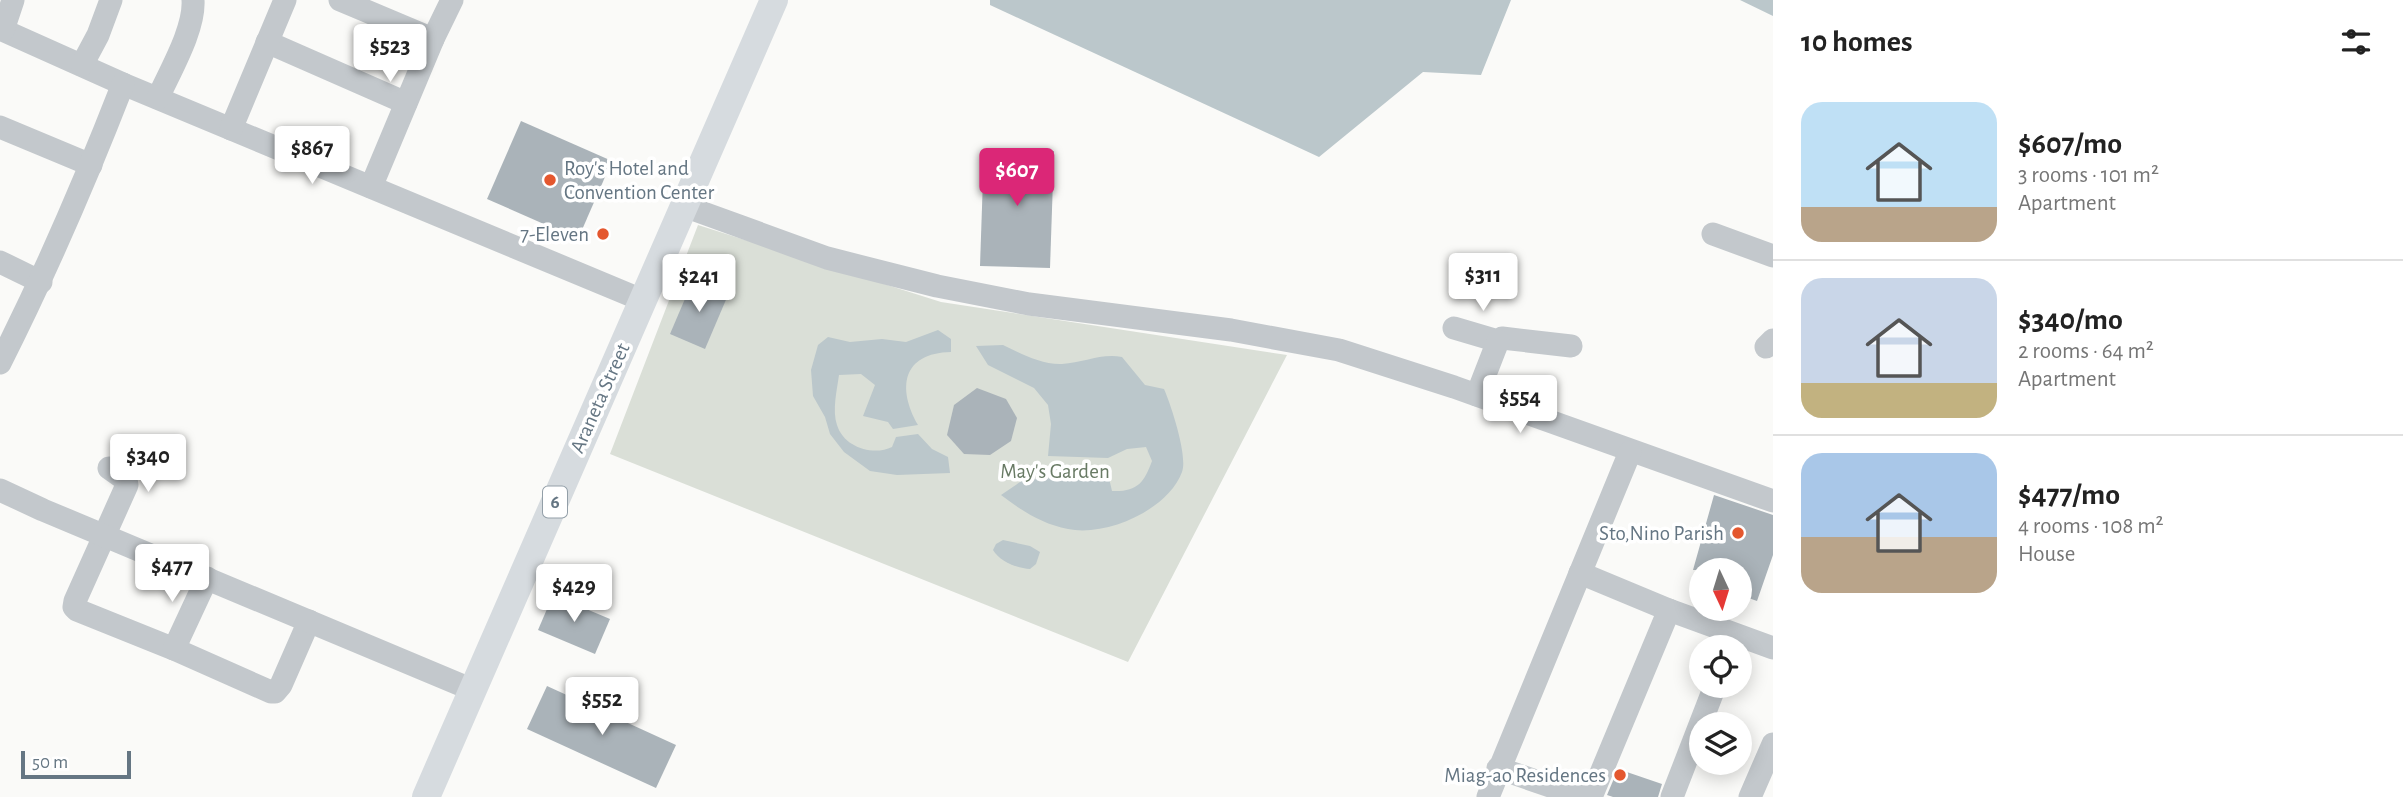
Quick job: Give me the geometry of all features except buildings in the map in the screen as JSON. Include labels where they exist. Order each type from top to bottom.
[{"type":"main road","name":"Araneta Street","points":[[426,797],[774,0]]},
{"type":"street","points":[[13,0],[1,30],[123,84],[642,300]]},
{"type":"street","points":[[82,65],[98,35],[111,0]]},
{"type":"street","points":[[158,98],[185,36],[194,8],[193,0]]},
{"type":"street","points":[[231,129],[285,0]]},
{"type":"street","points":[[340,0],[433,39]]},
{"type":"street","points":[[371,187],[452,0]]},
{"type":"street","points":[[267,42],[406,103]]},
{"type":"street","points":[[0,362],[41,282],[92,165],[123,84]]},
{"type":"street","points":[[2,134],[92,165]]},
{"type":"street","points":[[684,206],[827,258],[937,286],[1029,304],[1231,330],[1339,350],[1773,501]]},
{"type":"street","points":[[1713,234],[1773,256]]},
{"type":"street","points":[[0,262],[41,282]]},
{"type":"street","points":[[1454,328],[1499,341]]},
{"type":"street","points":[[1477,396],[1502,338],[1571,346]]},
{"type":"street","points":[[1488,797],[1630,452]]},
{"type":"street","points":[[109,468],[126,480],[127,485],[74,607],[271,692],[275,692],[281,685],[309,621]]},
{"type":"street","points":[[0,491],[473,690]]},
{"type":"street","points":[[1580,573],[1669,610],[1719,635]]},
{"type":"street","points":[[174,649],[207,578]]},
{"type":"street","points":[[1591,797],[1669,610]]},
{"type":"street","points":[[1752,645],[1773,649]]},
{"type":"street","points":[[1672,797],[1710,698]]},
{"type":"street","points":[[1750,797],[1773,744]]},
{"type":"street","points":[[1498,768],[1582,797]]},
{"type":"green space","name":"May's Garden","points":[[698,225],[941,302],[1287,355],[1128,662],[610,454]]},
{"type":"shaded area","points":[[990,0],[1511,0],[1481,75],[1423,72],[1319,157],[990,5]]},
{"type":"shaded area","points":[[1740,0],[1773,0],[1773,16]]},
{"type":"shaded area","points":[[938,330],[951,339],[951,352],[922,359],[913,366],[908,375],[907,398],[918,425],[893,429],[888,422],[863,416],[875,385],[861,374],[839,375],[835,413],[841,433],[860,448],[885,450],[892,447],[896,437],[918,434],[932,449],[948,457],[950,473],[897,475],[870,471],[844,452],[830,434],[825,417],[813,396],[811,370],[818,345],[828,337],[850,342],[882,339],[906,342]]},
{"type":"shaded area","points":[[1003,345],[1031,358],[1054,364],[1107,356],[1122,357],[1145,385],[1164,389],[1183,455],[1182,472],[1175,486],[1150,509],[1134,518],[1100,529],[1083,530],[1059,527],[1041,520],[1001,495],[1023,480],[1108,474],[1112,491],[1128,490],[1138,485],[1152,461],[1146,447],[1127,449],[1108,458],[1048,456],[1051,424],[1048,405],[1034,388],[988,365],[976,346]]},
{"type":"shaded area","points":[[1003,540],[1030,546],[1040,552],[1036,564],[1030,569],[1009,564],[1000,558],[993,550],[996,544]]},
{"type":"place","name":"Roy's Hotel and Convention Center","points":[[550,180]]},
{"type":"place","name":"7-Eleven","points":[[603,234]]},
{"type":"place","name":"Sto,Nino Parish","points":[[1738,533]]},
{"type":"place","name":"Miag-ao Residences","points":[[1620,775]]}]
